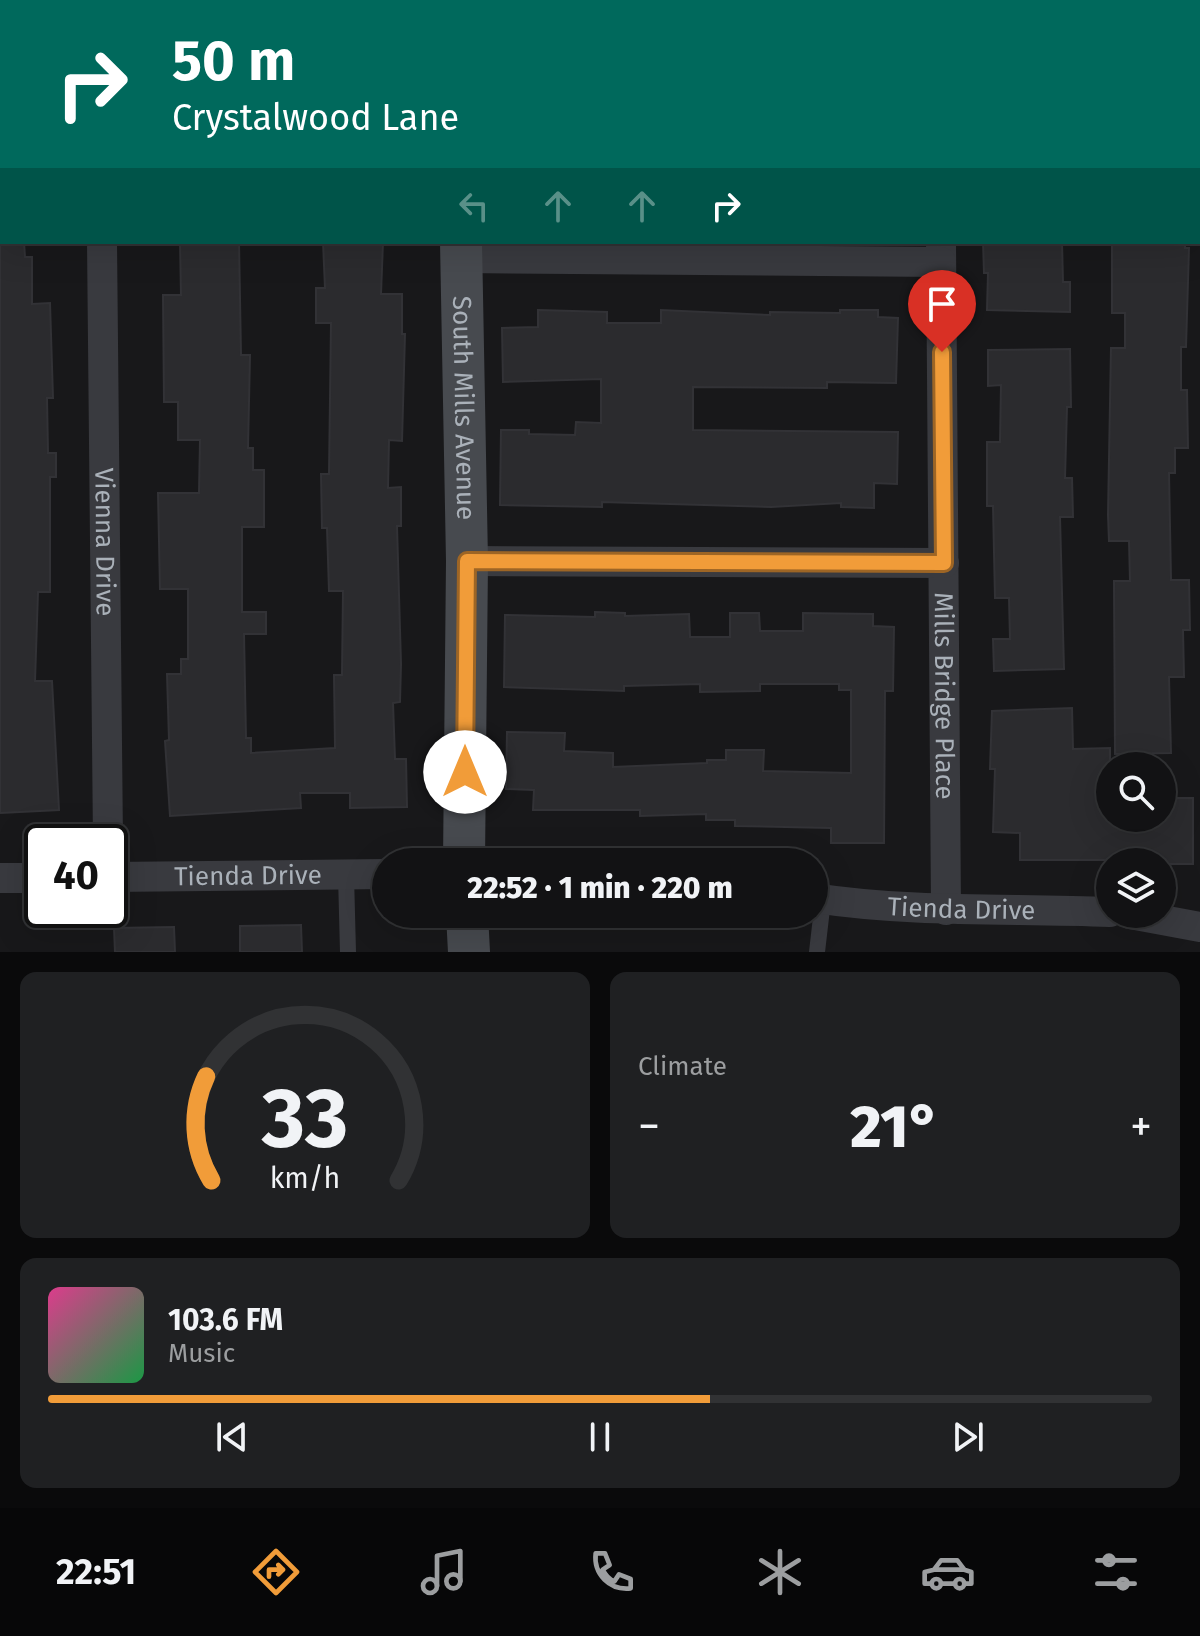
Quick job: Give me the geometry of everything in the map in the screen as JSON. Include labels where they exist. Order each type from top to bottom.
[{"type":"street","name":"Vienna Drive","points":[[102,244],[108,824]]},
{"type":"street","points":[[461,250],[941,252]]},
{"type":"street","name":"South Mills Avenue","points":[[461,250],[467,561],[464,848]]},
{"type":"street","name":"Mills Bridge Place","points":[[941,252],[946,910]]},
{"type":"street","points":[[467,561],[944,563]]},
{"type":"street","name":"Tienda Drive","points":[[128,877],[372,874]]},
{"type":"street","points":[[0,878],[24,878]]},
{"type":"street","name":"Tienda Drive","points":[[828,900],[890,908],[1096,912]]},
{"type":"street","points":[[1176,923],[1200,927]]},
{"type":"street","points":[[468,928],[469,952]]},
{"type":"lane","points":[[346,875],[348,952]]},
{"type":"lane","points":[[817,952],[818,928]]},
{"type":"building","points":[[0,244],[24,244],[25,257],[32,257],[32,304],[50,303],[53,398],[47,398],[48,453],[56,453],[56,477],[50,477],[50,592],[38,592],[35,681],[52,681],[59,810],[0,813]]},
{"type":"building","points":[[180,244],[239,244],[241,355],[250,355],[248,448],[253,448],[253,470],[264,470],[264,527],[242,527],[242,612],[266,612],[266,634],[244,634],[246,738],[251,738],[251,753],[335,748],[334,675],[342,675],[343,591],[329,591],[327,528],[322,528],[321,474],[329,474],[331,323],[316,323],[316,288],[325,288],[323,244],[383,244],[381,294],[402,294],[402,334],[405,334],[402,441],[389,440],[388,488],[401,487],[401,526],[397,526],[400,702],[393,703],[395,759],[406,759],[407,807],[350,808],[350,793],[300,793],[301,808],[170,816],[165,741],[169,740],[167,674],[181,674],[181,659],[188,659],[188,589],[160,589],[158,493],[199,493],[200,440],[178,440],[178,402],[164,402],[163,295],[181,295]]},
{"type":"building","points":[[983,244],[1062,244],[1063,282],[1070,282],[1070,312],[987,310],[988,273],[984,273]]},
{"type":"building","points":[[1112,244],[1185,244],[1185,248],[1189,248],[1186,347],[1181,347],[1181,390],[1187,390],[1188,448],[1175,448],[1175,473],[1169,473],[1171,580],[1189,580],[1190,630],[1183,630],[1184,677],[1169,677],[1171,752],[1115,752],[1114,581],[1130,581],[1129,541],[1109,541],[1111,348],[1125,348],[1125,313],[1112,313]]},
{"type":"building","points":[[538,310],[607,312],[607,323],[661,323],[661,310],[770,315],[770,312],[878,310],[878,317],[898,318],[896,383],[827,382],[827,388],[693,387],[693,430],[898,432],[897,484],[874,483],[874,508],[841,507],[841,503],[771,507],[602,502],[602,507],[500,505],[501,430],[575,435],[576,422],[601,423],[601,379],[503,382],[502,328],[538,327]]},
{"type":"building","points":[[1070,349],[1071,407],[1067,407],[1065,478],[1072,478],[1073,517],[1060,517],[1064,669],[994,671],[993,639],[1010,639],[1009,598],[995,598],[993,506],[987,506],[987,442],[1000,442],[1001,385],[988,386],[988,350]]},
{"type":"building","points":[[595,612],[625,613],[625,616],[689,614],[690,637],[730,637],[730,613],[759,613],[760,631],[803,631],[803,613],[873,614],[873,626],[894,627],[893,691],[885,691],[884,843],[831,843],[831,828],[735,826],[735,820],[706,820],[706,814],[640,816],[640,810],[533,810],[534,790],[506,789],[507,732],[565,733],[564,751],[613,753],[613,767],[707,763],[707,760],[726,760],[726,750],[764,750],[763,771],[851,773],[851,690],[839,690],[839,684],[760,684],[760,691],[700,692],[700,684],[624,686],[624,691],[504,687],[505,615],[595,617]]},
{"type":"building","points":[[1072,708],[1073,749],[1110,748],[1110,752],[1096,752],[1096,832],[1176,832],[1176,798],[1193,798],[1193,864],[1176,864],[1176,848],[1096,848],[1096,860],[1020,860],[1020,833],[993,832],[995,769],[990,769],[992,711]]},
{"type":"building","points":[[301,925],[302,952],[240,952],[240,926]]},
{"type":"building","points":[[174,927],[175,952],[115,952],[114,928]]},
{"type":"route","points":[[465,772],[467,561],[944,563],[942,352]]}]
